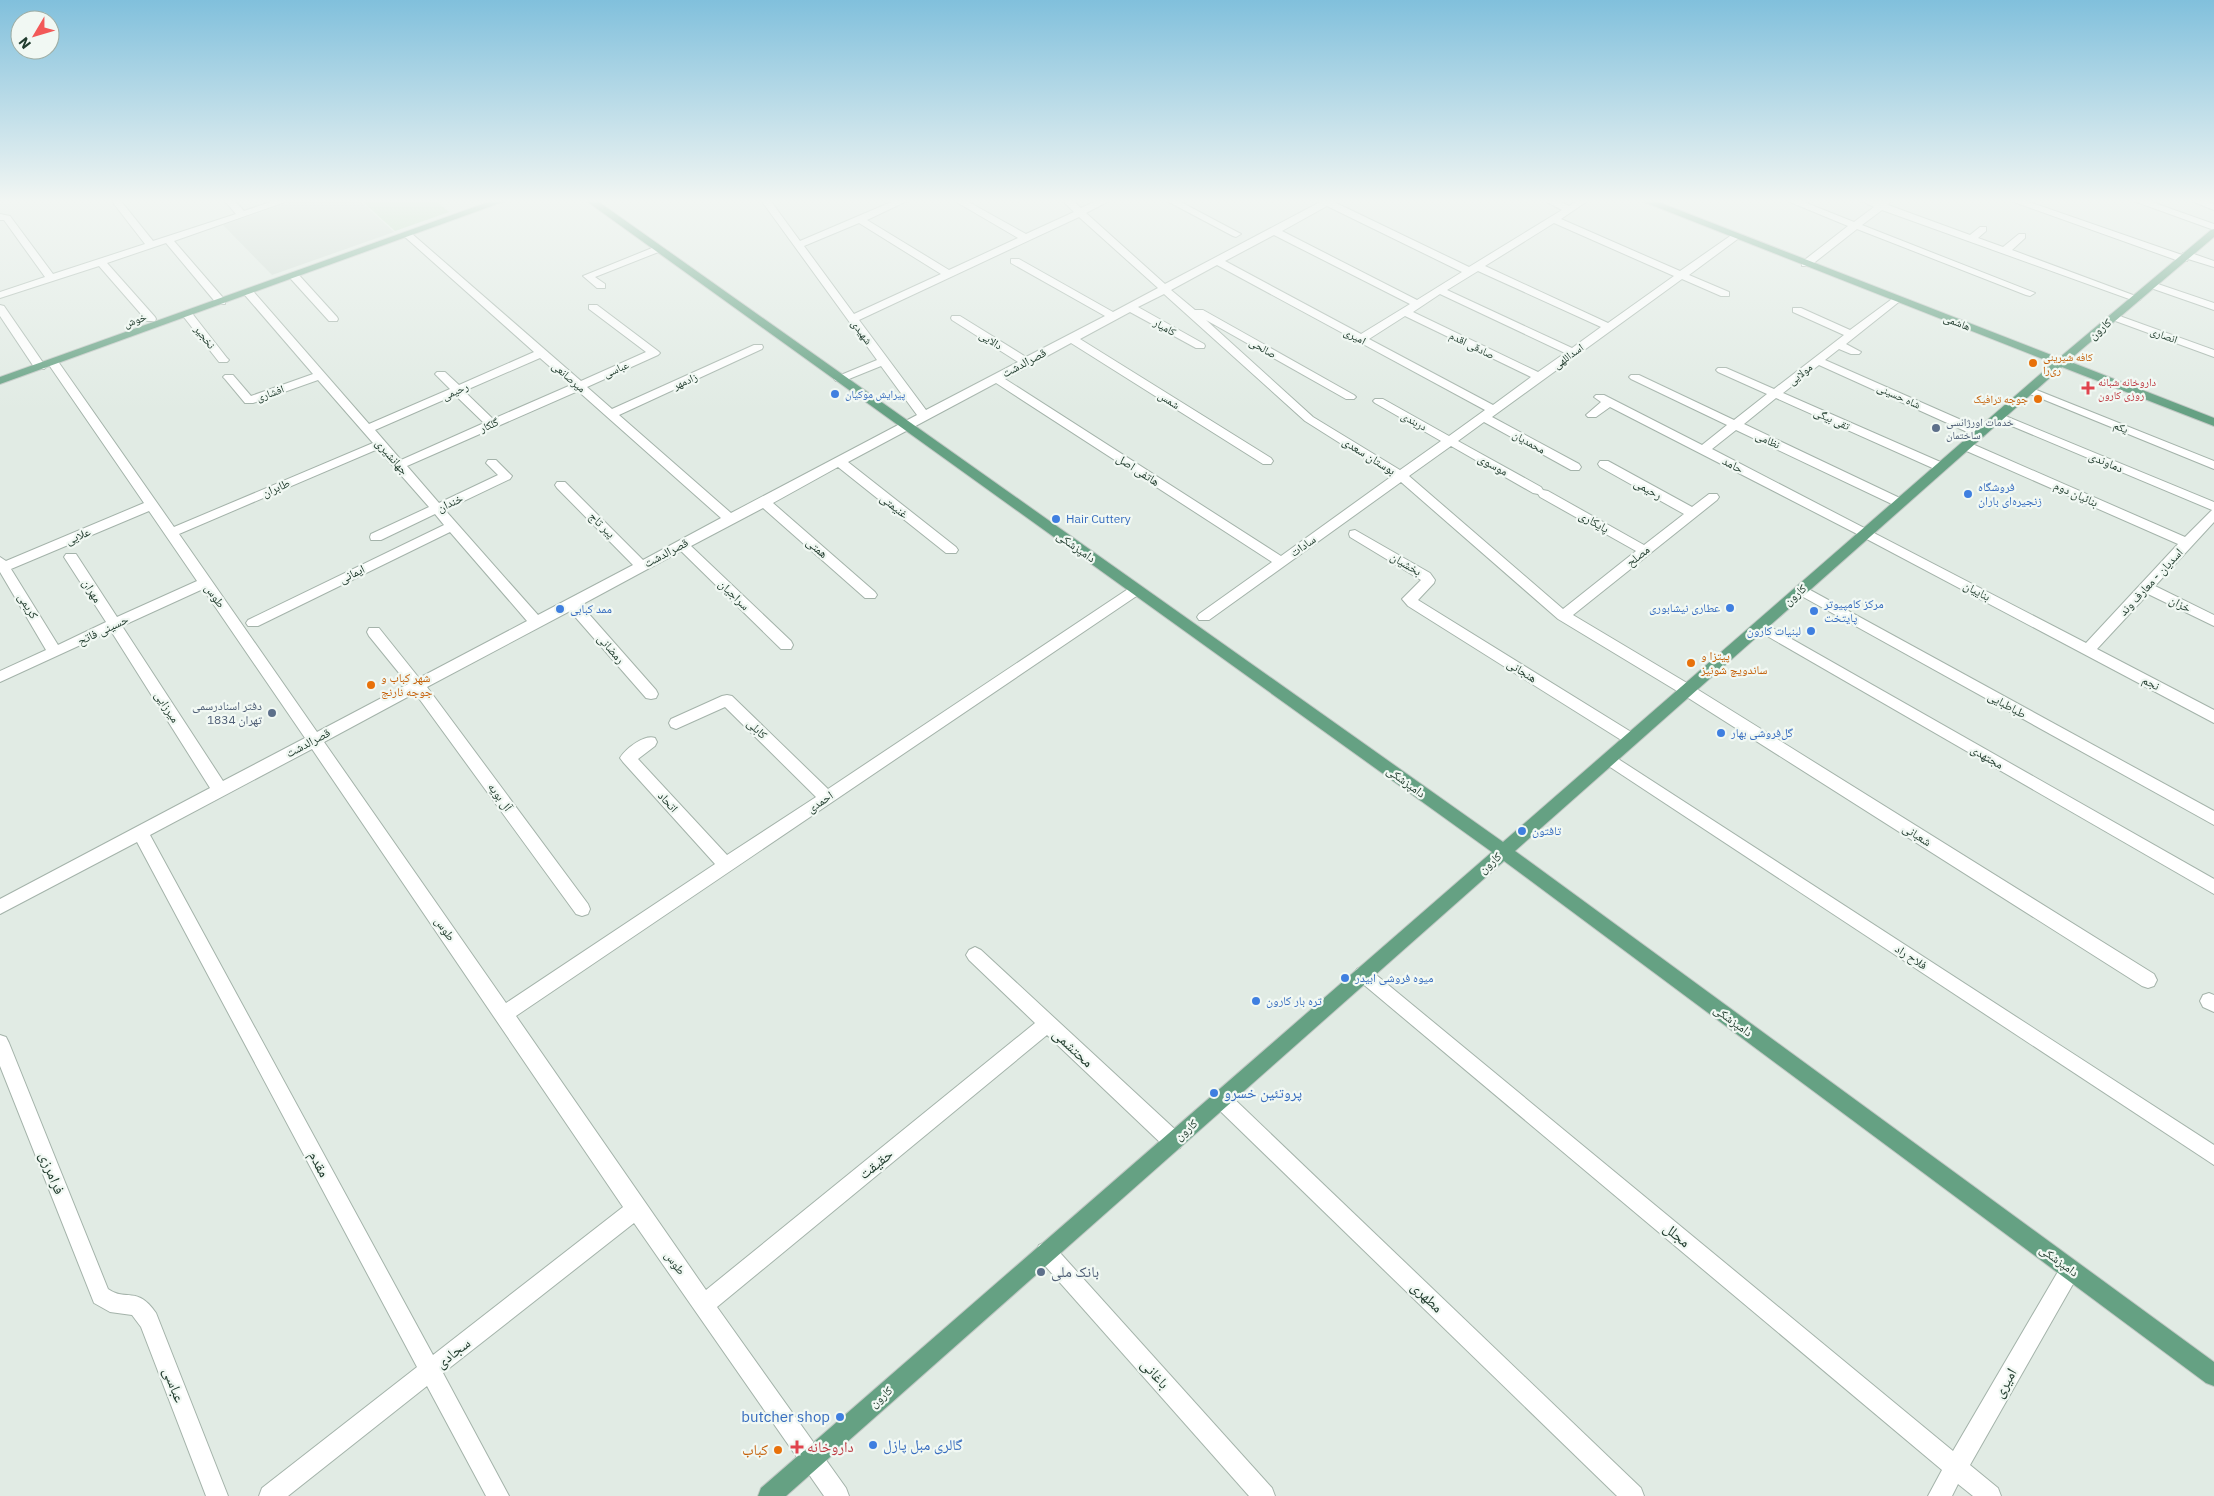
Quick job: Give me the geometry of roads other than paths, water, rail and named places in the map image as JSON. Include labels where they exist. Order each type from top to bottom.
[{"type":"main road","name":"خوش","points":[[0,381],[311,270]]},
{"type":"main road","name":"دامپزشکی","points":[[686,270],[1136,590],[1196,622],[1503,851],[2214,1375]]},
{"type":"main road","name":"هاشمی","points":[[1821,270],[2214,422]]},
{"type":"main road","name":"کارون","points":[[769,1496],[2060,362],[2170,270]]},
{"type":"street","points":[[46,270],[52,278]]},
{"type":"street","points":[[0,295],[77,270]]},
{"type":"street","points":[[108,270],[151,319]]},
{"type":"street","points":[[193,270],[221,302]]},
{"type":"street","name":"میرصانعی","points":[[448,270],[730,519]]},
{"type":"street","points":[[601,286],[588,276],[604,270]]},
{"type":"street","name":"شهیدی","points":[[816,270],[924,416]]},
{"type":"street","points":[[941,270],[948,274]]},
{"type":"street","points":[[852,319],[957,270]]},
{"type":"street","points":[[1031,270],[1112,316]]},
{"type":"street","name":"بوستان سعدی","points":[[1144,270],[1309,419],[1401,476],[1563,616],[1687,690]]},
{"type":"street","name":"قصرالدشت","points":[[0,907],[681,544],[1202,270]]},
{"type":"street","name":"امیری","points":[[1232,270],[1361,339],[1489,413]]},
{"type":"street","points":[[1351,270],[1418,304]]},
{"type":"street","points":[[1361,339],[1475,270],[1609,327]]},
{"type":"street","points":[[1672,270],[1725,294]]},
{"type":"street","name":"اسداللهی","points":[[1401,476],[1688,270]]},
{"type":"street","points":[[1969,270],[2030,293]]},
{"type":"street","points":[[2057,270],[2136,298]]},
{"type":"street","points":[[294,276],[333,319]]},
{"type":"street","points":[[2152,285],[2214,307]]},
{"type":"street","points":[[1441,291],[1573,353]]},
{"type":"street","name":"جهانشیری","points":[[248,292],[536,622]]},
{"type":"street","name":"صالحی","points":[[1175,298],[1350,398]]},
{"type":"street","name":"مولایی","points":[[1703,450],[1896,299]]},
{"type":"street","name":"عباسی","points":[[579,385],[654,353],[593,307]]},
{"type":"street","name":"کامیار","points":[[1130,307],[1200,346]]},
{"type":"street","name":"طوس","points":[[0,308],[47,364],[172,532],[636,1209],[705,1304],[838,1496]]},
{"type":"street","points":[[1797,310],[1851,334]]},
{"type":"street","name":"صادقی اقدم","points":[[1405,312],[1539,377]]},
{"type":"street","name":"نخجیر","points":[[187,314],[223,360]]},
{"type":"street","name":"انصاری","points":[[2114,317],[2214,354]]},
{"type":"street","name":"دالایی","points":[[956,318],[1026,362]]},
{"type":"street","name":"شمس","points":[[1071,338],[1267,461]]},
{"type":"street","points":[[1838,344],[1854,352]]},
{"type":"street","name":"زادمهر","points":[[612,414],[758,347]]},
{"type":"street","name":"رحیمی","points":[[368,429],[542,353]]},
{"type":"street","name":"شاه حسینی","points":[[1817,360],[1980,433]]},
{"type":"street","points":[[840,379],[883,361]]},
{"type":"street","name":"تقی بیگی","points":[[1722,370],[1941,467]]},
{"type":"street","points":[[441,374],[491,424]]},
{"type":"street","name":"افشاری","points":[[229,377],[249,401],[320,375]]},
{"type":"street","name":"هاتفی اصل","points":[[996,378],[1281,562]]},
{"type":"street","name":"نظامی","points":[[1635,378],[1900,503]]},
{"type":"street","name":"گلکار","points":[[399,465],[579,385]]},
{"type":"street","name":"یکم","points":[[2029,390],[2214,465]]},
{"type":"street","name":"حامد","points":[[1592,415],[1605,400],[1866,533]]},
{"type":"street","name":"دربندی","points":[[1379,401],[1450,441]]},
{"type":"street","name":"محمدیان","points":[[1489,413],[1575,466]]},
{"type":"street","name":"دماوندی","points":[[1998,417],[2214,507]]},
{"type":"street","name":"موسوی","points":[[1450,441],[1540,492]]},
{"type":"street","name":"طابران","points":[[172,532],[380,444]]},
{"type":"street","name":"بنائیان دوم","points":[[1966,446],[2187,543]]},
{"type":"street","name":"غنیمتی","points":[[838,462],[950,550]]},
{"type":"street","name":"خندان","points":[[376,537],[506,476],[492,463]]},
{"type":"street","name":"رحیمی","points":[[1604,464],[1692,513]]},
{"type":"street","name":"سادات","points":[[1196,622],[1401,476]]},
{"type":"street","name":"پیر تاج","points":[[561,485],[642,566]]},
{"type":"street","name":"پایکاری","points":[[1540,492],[1645,551]]},
{"type":"street","name":"مصلح","points":[[1563,616],[1713,497]]},
{"type":"street","name":"همتی","points":[[763,501],[870,595]]},
{"type":"street","name":"علایی","points":[[2,564],[152,505]]},
{"type":"street","name":"اسدیان - معارف وند","points":[[2088,650],[2214,514]]},
{"type":"street","name":"ایمانی","points":[[253,623],[452,526]]},
{"type":"street","points":[[2201,527],[2214,533]]},
{"type":"street","name":"بناییان","points":[[1866,533],[2088,650]]},
{"type":"street","name":"بخشیان","points":[[1355,534],[1425,576],[1428,580],[1427,583],[1410,599],[1413,603]]},
{"type":"street","name":"سراجیان","points":[[681,544],[786,645]]},
{"type":"street","name":"مهران","points":[[70,557],[113,625]]},
{"type":"street","name":"کریمی","points":[[2,564],[55,652]]},
{"type":"street","name":"حسینی فاتح","points":[[0,677],[206,582]]},
{"type":"street","name":"خزان","points":[[2146,587],[2214,621]]},
{"type":"street","name":"احمدی","points":[[504,1014],[1136,590]]},
{"type":"street","name":"طباطبایی","points":[[1801,590],[2214,819]]},
{"type":"street","name":"رمضانی","points":[[571,603],[651,694]]},
{"type":"street","name":"هنجانی","points":[[1413,603],[1631,739]]},
{"type":"street","name":"میرزایی","points":[[113,625],[220,790]]},
{"type":"street","name":"مجتهدی","points":[[1760,626],[2214,887]]},
{"type":"street","name":"آل بویه","points":[[374,632],[417,685],[582,909]]},
{"type":"street","name":"نجم","points":[[2088,650],[2214,717]]},
{"type":"street","name":"شعبانی","points":[[1687,690],[2148,980]]},
{"type":"street","name":"کابلی","points":[[676,723],[727,700],[826,798]]},
{"type":"street","name":"اتحاد","points":[[650,742],[628,758],[726,865]]},
{"type":"street","name":"فلاح راد","points":[[1609,759],[2214,1156]]},
{"type":"street","name":"مقدم","points":[[140,832],[498,1496]]},
{"type":"street","name":"محتشمی","points":[[975,955],[1173,1141]]},
{"type":"street","name":"مجلل","points":[[1363,974],[1990,1496]]},
{"type":"street","name":"حقیقت","points":[[705,1304],[1047,1024]]},
{"type":"street","name":"فرامرزی","points":[[0,1043],[98,1288],[107,1302]]},
{"type":"street","name":"مطهری","points":[[1221,1099],[1634,1496]]},
{"type":"street","name":"سجادی","points":[[270,1496],[636,1209]]},
{"type":"street","name":"باغانی","points":[[1046,1252],[1264,1496]]},
{"type":"street","name":"امیری","points":[[1939,1496],[2070,1270]]},
{"type":"street","name":"عباسی","points":[[107,1302],[127,1303],[140,1308],[149,1320],[217,1496]]},
{"type":"place","name":"کافه شیرینی ری‌را","points":[[2033,363]]},
{"type":"place","name":"داروخانه شبانه روزی کارون","points":[[2088,388]]},
{"type":"place","name":"پیرایش موکیان","points":[[835,394]]},
{"type":"place","name":"جوجه ترافیک","points":[[2038,399]]},
{"type":"place","name":"خدمات اورژانسی ساختمان","points":[[1936,428]]},
{"type":"place","name":"فروشگاه زنجیره‌ای باران","points":[[1968,494]]},
{"type":"place","name":"Hair Cuttery","points":[[1056,519]]},
{"type":"place","name":"عطاری نیشابوری","points":[[1730,608]]},
{"type":"place","name":"ممد کبابی","points":[[560,609]]},
{"type":"place","name":"مرکز کامپیوتر پایتخت","points":[[1814,611]]},
{"type":"place","name":"لبنیات کارون","points":[[1811,631]]},
{"type":"place","name":"پیتزا و ساندویچ شونیز","points":[[1691,663]]},
{"type":"place","name":"شهر کباب و جوجه نارنج","points":[[371,685]]},
{"type":"place","name":"دفتر اسنادرسمی 1834 تهران","points":[[272,713]]},
{"type":"place","name":"گل‌فروشی بهار","points":[[1721,733]]},
{"type":"place","name":"تافتون","points":[[1522,831]]},
{"type":"place","name":"میوه فروشی ابیدر","points":[[1345,978]]},
{"type":"place","name":"تره بار کارون","points":[[1256,1001]]},
{"type":"place","name":"پروتئین خسرو","points":[[1214,1093]]},
{"type":"place","name":"بانک ملی","points":[[1041,1272]]},
{"type":"place","name":"butcher shop","points":[[840,1417]]},
{"type":"place","name":"گالری مبل پازل","points":[[873,1445]]},
{"type":"place","name":"داروخانه","points":[[797,1447]]},
{"type":"place","name":"کباب","points":[[778,1450]]}]
